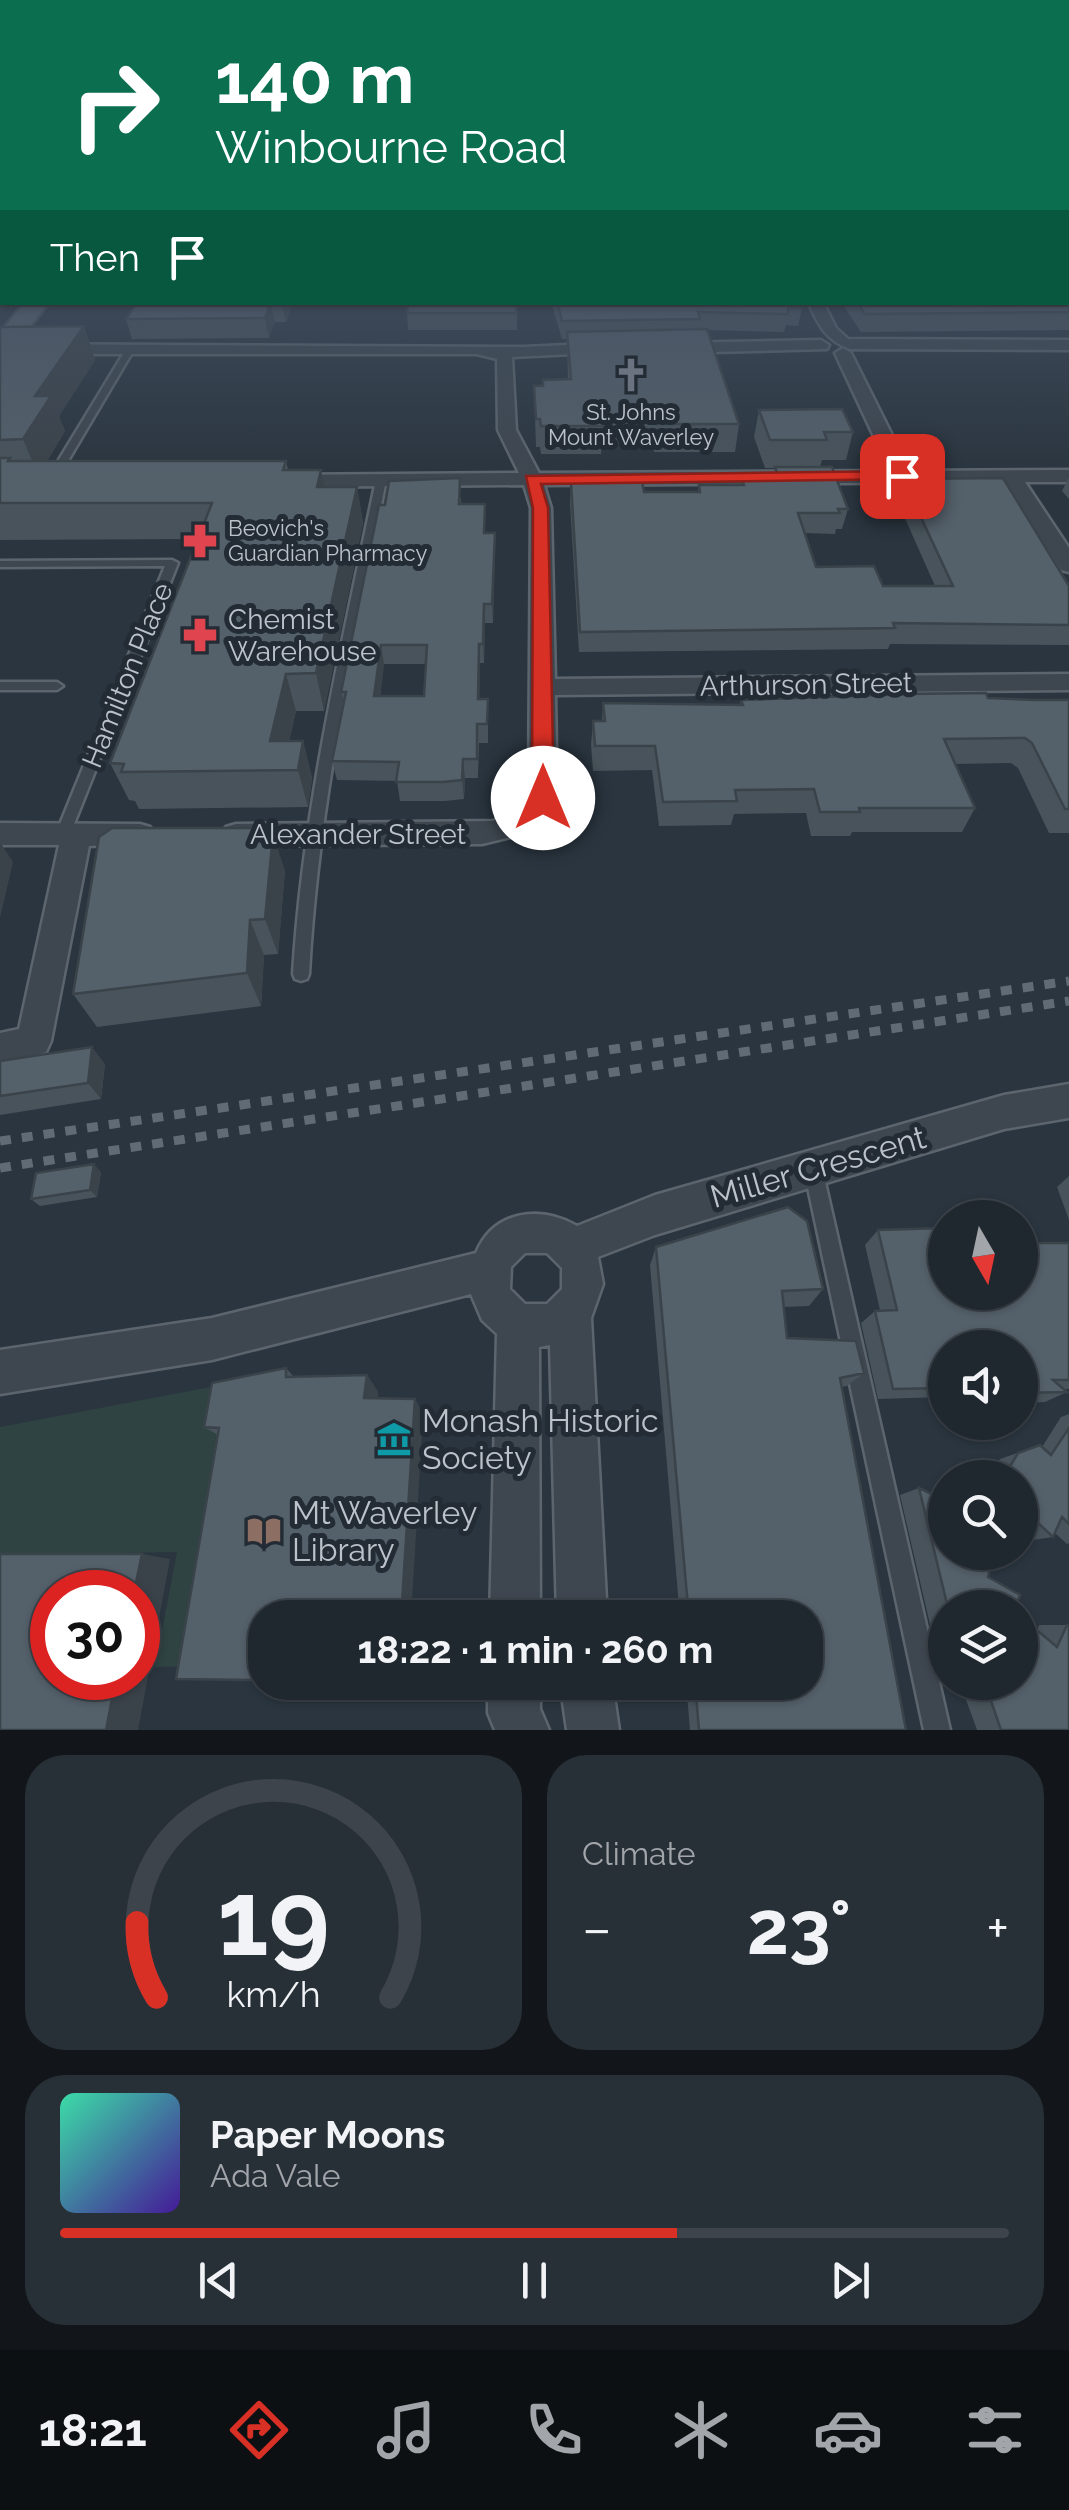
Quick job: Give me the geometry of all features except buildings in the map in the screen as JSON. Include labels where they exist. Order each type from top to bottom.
[{"type":"main road","points":[[0,349],[16,313]]},
{"type":"street","points":[[820,313],[902,476]]},
{"type":"street","points":[[663,348],[1069,345]]},
{"type":"street","points":[[0,349],[477,349],[511,353],[624,348]]},
{"type":"street","name":"Alexander Street","points":[[218,835],[514,830],[532,817],[543,798],[540,508],[534,481],[507,430],[511,353]]},
{"type":"street","points":[[1011,476],[1069,566]]},
{"type":"street","points":[[270,480],[1069,476]]},
{"type":"street","name":"Arthurson Street","points":[[542,687],[1069,682]]},
{"type":"street","points":[[0,834],[162,835]]},
{"type":"street","name":"Hamilton Place","points":[[0,1049],[34,1041],[70,834]]},
{"type":"street","name":"Miller Crescent","points":[[572,1248],[655,1215],[1004,1112],[1069,1101]]},
{"type":"street","points":[[570,1313],[546,1328],[518,1324],[495,1302],[491,1269],[506,1242],[533,1231],[548,1232],[572,1248],[579,1260],[582,1288],[570,1313],[581,1600]]},
{"type":"street","points":[[0,1372],[212,1339],[491,1269]]},
{"type":"street","points":[[515,1600],[518,1324]]},
{"type":"street","points":[[514,1700],[514,1714],[523,1730]]},
{"type":"street","points":[[589,1700],[593,1730]]},
{"type":"lane","points":[[50,485],[130,351]]},
{"type":"lane","points":[[300,974],[312,834],[381,480]]},
{"type":"lane","name":"Hamilton Place","points":[[0,564],[172,563],[70,834]]},
{"type":"lane","points":[[0,686],[57,686]]},
{"type":"lane","points":[[812,1169],[937,1730]]},
{"type":"green space","points":[[237,1382],[200,1666],[160,1667],[160,1641],[177,1552],[6,1555],[0,1575],[0,1427]]},
{"type":"railway","points":[[0,1141],[1069,981]]},
{"type":"railway","points":[[0,1168],[1069,1001]]},
{"type":"place","name":"St. Johns Mount Waverley","points":[[631,375]]},
{"type":"place","name":"Beovich's Guardian Pharmacy","points":[[200,541]]},
{"type":"place","name":"Chemist Warehouse","points":[[200,635]]},
{"type":"place","name":"Monash Historic Society","points":[[394,1439]]},
{"type":"place","name":"Mt Waverley Library","points":[[264,1531]]},
{"type":"route","points":[[543,798],[540,508],[532,480],[902,476]]}]
